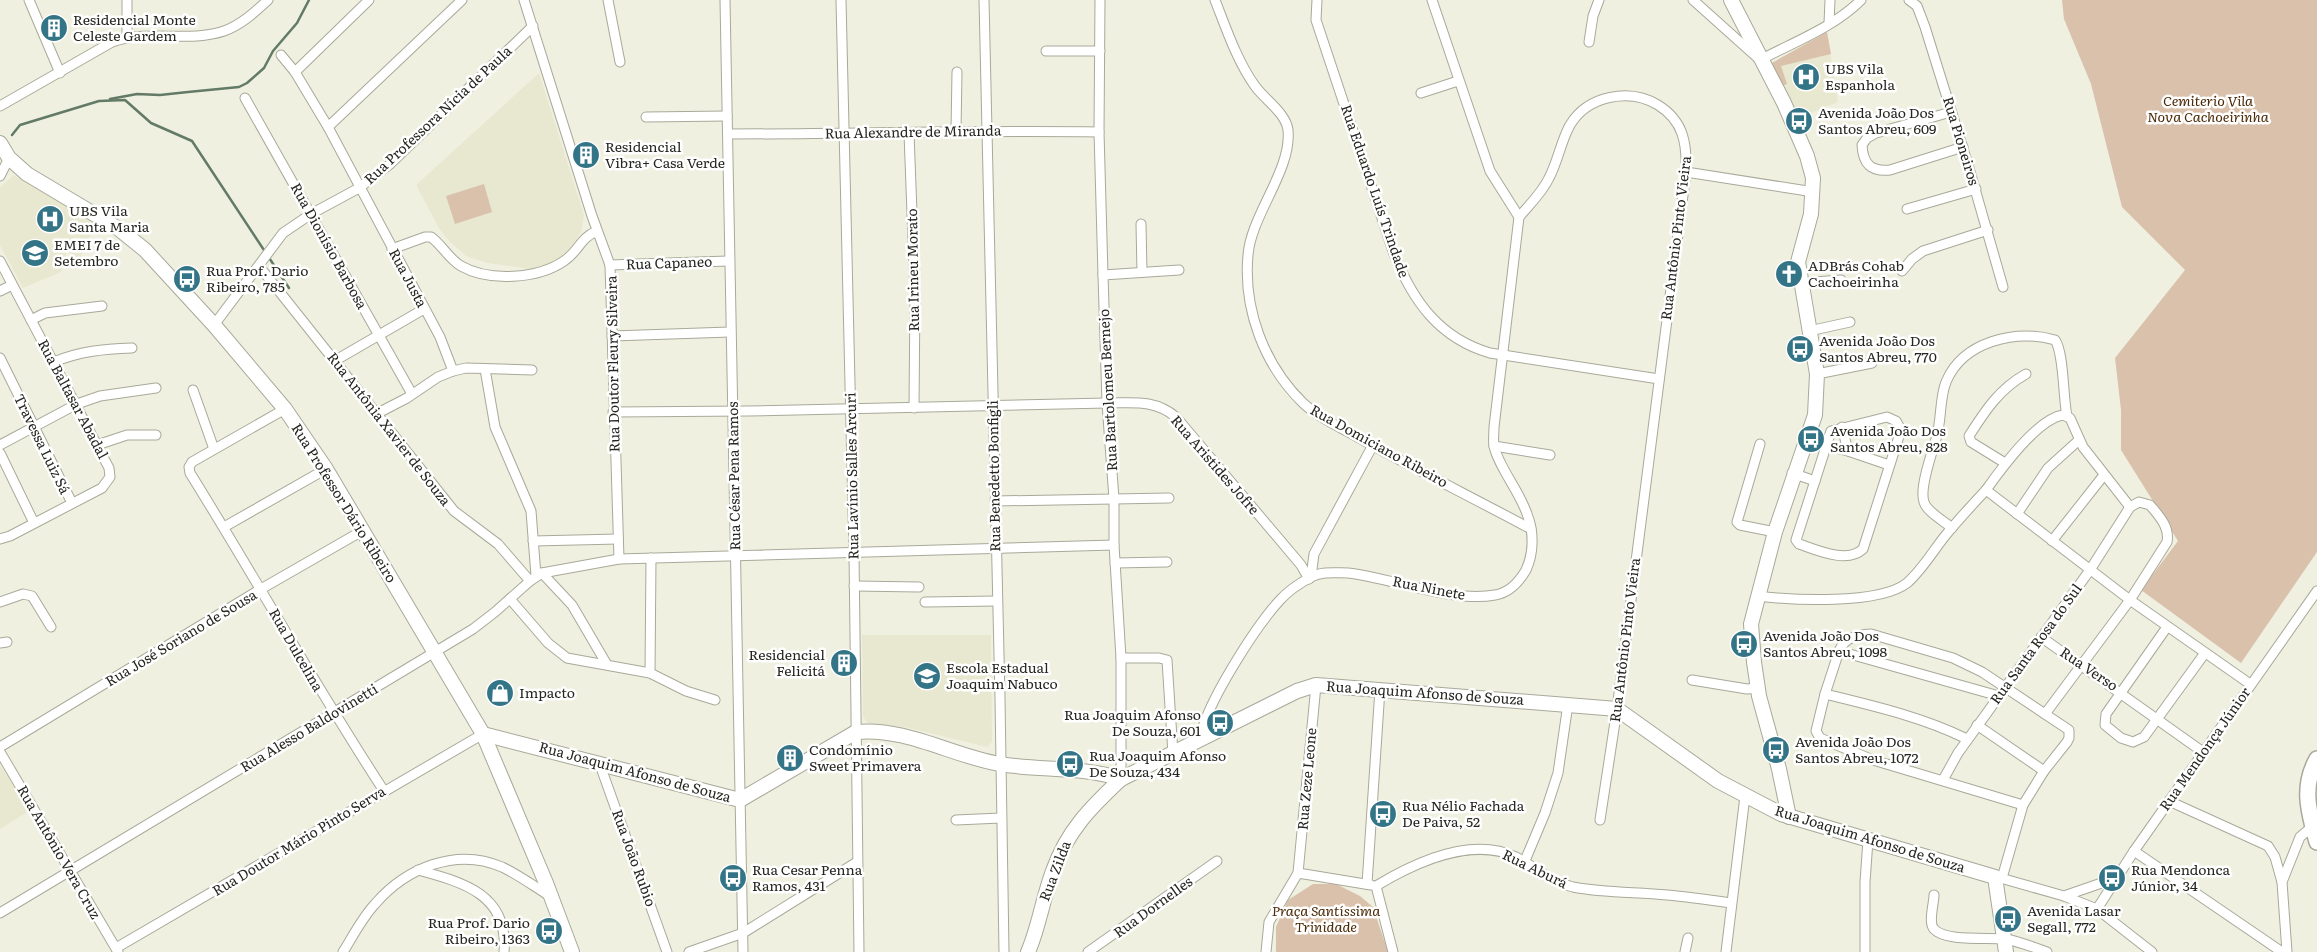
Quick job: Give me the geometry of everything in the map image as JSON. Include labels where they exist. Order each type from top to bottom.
[{"type":"main road","points":[[1733,2],[1760,60],[1784,103],[1807,156],[1813,178],[1811,214],[1798,262],[1800,283],[1817,374],[1815,416],[1773,531],[1747,622],[1756,689],[1779,769],[1785,815]]},
{"type":"main road","name":"Rua Professor Dário Ribeiro","points":[[0,143],[9,158],[26,174],[119,229],[145,250],[214,324],[285,409],[326,469],[483,734],[550,894],[572,952]]},
{"type":"main road","points":[[1794,474],[1811,414],[1812,369],[1793,259],[1812,190]]},
{"type":"main road","points":[[1756,689],[1751,635],[1757,596],[1773,531]]},
{"type":"main road","name":"Rua Joaquim Afonso de Souza","points":[[1121,779],[1297,690],[1316,685],[1617,709],[1718,781],[1785,815],[1999,878]]},
{"type":"main road","points":[[856,732],[865,731],[901,736],[1000,764],[1099,772],[1121,779]]},
{"type":"main road","name":"Rua Joaquim Afonso de Souza","points":[[483,734],[740,800],[856,732]]},
{"type":"main road","points":[[2317,759],[2307,794],[2317,842]]},
{"type":"main road","name":"Rua Zilda","points":[[1032,951],[1052,871],[1070,832],[1081,818],[1121,779]]},
{"type":"main road","points":[[1999,878],[2005,946]]},
{"type":"street","points":[[29,0],[60,72]]},
{"type":"street","points":[[126,37],[128,0]]},
{"type":"street","points":[[0,106],[112,42],[126,37],[205,35],[224,31],[241,22],[268,0]]},
{"type":"street","points":[[295,72],[369,0]]},
{"type":"street","points":[[328,127],[462,0]]},
{"type":"street","name":"Rua Doutor Fleury Silveira","points":[[524,0],[597,231],[610,265],[619,559]]},
{"type":"street","points":[[608,0],[620,62]]},
{"type":"street","name":"Rua César Pena Ramos","points":[[725,0],[728,261],[733,412],[743,952]]},
{"type":"street","name":"Rua Lavínio Salles Arcuri","points":[[841,0],[854,554],[859,952]]},
{"type":"street","name":"Rua Benedetto Bonfigli","points":[[984,0],[1004,952]]},
{"type":"street","name":"Rua Bartolomeu Bernejo","points":[[1100,0],[1099,132],[1107,403],[1114,499],[1114,545],[1121,658],[1121,779]]},
{"type":"street","name":"Rua Domiciano Ribeiro","points":[[1215,0],[1234,47],[1254,84],[1286,121],[1288,129],[1288,142],[1282,163],[1254,230],[1248,252],[1247,282],[1253,320],[1267,353],[1283,380],[1304,404],[1373,445],[1531,529]]},
{"type":"street","name":"Rua Eduardo Luís Trindade","points":[[1317,0],[1316,20],[1404,278],[1417,301],[1430,317],[1448,333],[1471,347],[1490,353],[1659,378]]},
{"type":"street","points":[[1432,0],[1490,171],[1518,217]]},
{"type":"street","points":[[1589,42],[1592,16],[1599,0]]},
{"type":"street","points":[[1693,0],[1760,60],[1829,24],[1853,8],[1861,0]]},
{"type":"street","points":[[1829,24],[1830,0]]},
{"type":"street","name":"Rua Pioneiros","points":[[1909,0],[1917,6],[1922,18],[1976,189],[2003,287]]},
{"type":"street","name":"Rua Professora Nícia de Paula","points":[[214,324],[265,258],[272,246],[292,226],[359,188],[389,165],[533,26]]},
{"type":"street","points":[[1046,51],[1100,51]]},
{"type":"street","name":"Rua Justa","points":[[282,56],[295,72],[328,127],[440,337],[453,371]]},
{"type":"street","points":[[956,131],[957,72]]},
{"type":"street","points":[[1421,93],[1458,81]]},
{"type":"street","name":"Rua Antônio Pinto Vieira","points":[[1518,217],[1544,188],[1573,121],[1590,105],[1603,99],[1632,96],[1649,99],[1664,108],[1682,133],[1686,146],[1686,172],[1617,709],[1600,820]]},
{"type":"street","name":"Rua Dionísio Barbosa","points":[[245,98],[412,394]]},
{"type":"street","points":[[1951,112],[1876,132],[1867,138],[1862,145],[1865,162],[1871,168],[1881,171],[1890,170],[1963,147]]},
{"type":"street","points":[[646,118],[726,116]]},
{"type":"street","name":"Rua Alexandre de Miranda","points":[[728,134],[909,133],[986,130],[1099,132]]},
{"type":"street","name":"Rua Irineu Morato","points":[[909,133],[916,294],[914,408]]},
{"type":"street","points":[[0,176],[9,158]]},
{"type":"street","points":[[1686,172],[1812,190]]},
{"type":"street","points":[[1907,209],[1976,189]]},
{"type":"street","name":"Rua Ninete","points":[[1200,739],[1202,725],[1217,696],[1263,620],[1281,598],[1310,578],[1332,572],[1348,573],[1451,594],[1477,596],[1496,595],[1512,587],[1521,578],[1528,565],[1531,552],[1531,529],[1524,505],[1494,446],[1494,427],[1518,217]]},
{"type":"street","points":[[1142,224],[1142,272]]},
{"type":"street","points":[[1902,271],[1912,259],[1923,251],[1988,230]]},
{"type":"street","points":[[392,249],[424,237],[431,237],[460,265],[472,270],[516,277],[532,275],[560,264],[573,255],[586,235],[597,231]]},
{"type":"street","name":"Rua Baltasar Abadal","points":[[0,261],[77,404],[109,468],[110,477],[102,488],[34,524],[0,539]]},
{"type":"street","name":"Rua Capaneo","points":[[610,265],[728,261]]},
{"type":"street","name":"Rua Antônia Xavier de Souza","points":[[259,266],[336,360],[454,511],[498,544],[572,605],[606,663]]},
{"type":"street","points":[[1103,275],[1179,270]]},
{"type":"street","points":[[1800,283],[1841,280]]},
{"type":"street","points":[[0,291],[12,285]]},
{"type":"street","points":[[31,320],[46,313],[102,306]]},
{"type":"street","points":[[336,360],[424,309]]},
{"type":"street","points":[[1809,331],[1850,322]]},
{"type":"street","points":[[612,336],[730,332]]},
{"type":"street","points":[[1952,528],[1926,506],[1923,496],[1937,437],[1946,382],[1950,374],[1966,357],[1986,343],[2005,336],[2043,336],[2055,340],[2061,354],[2063,398],[2067,416],[2072,421],[2079,440],[2130,507],[2139,502],[2150,504],[2166,526],[2168,535],[2167,542],[2130,600],[2045,714]]},
{"type":"street","points":[[54,362],[73,354],[92,350],[132,348]]},
{"type":"street","name":"Travessa Luiz Sá","points":[[0,358],[33,428],[72,503]]},
{"type":"street","points":[[1817,374],[1872,363]]},
{"type":"street","points":[[378,413],[433,380],[453,371],[466,368],[532,370]]},
{"type":"street","points":[[485,369],[495,427],[531,511],[536,576],[619,559],[854,554],[1114,545]]},
{"type":"street","points":[[2005,463],[1971,442],[1969,436],[1995,398],[2015,380],[2026,374]]},
{"type":"street","points":[[0,445],[77,404],[100,396],[156,388]]},
{"type":"street","points":[[193,390],[214,449],[285,409]]},
{"type":"street","name":"Rua Aristides Jofre","points":[[613,412],[733,412],[993,405],[1154,404],[1165,408],[1176,417],[1310,578]]},
{"type":"street","points":[[1757,596],[1820,601],[1891,591],[1907,582],[1986,490],[2005,463],[2046,422],[2059,415],[2067,416]]},
{"type":"street","points":[[1892,417],[1901,430],[1863,549],[1856,554],[1830,554],[1797,542],[1831,430],[1842,427],[1892,417]]},
{"type":"street","points":[[1842,427],[1848,450]]},
{"type":"street","points":[[97,445],[126,435],[156,435]]},
{"type":"street","points":[[2018,514],[2048,468],[2079,440]]},
{"type":"street","points":[[1760,444],[1737,522],[1740,525],[1773,531]]},
{"type":"street","points":[[1310,578],[1314,554],[1373,445]]},
{"type":"street","points":[[1494,446],[1550,455]]},
{"type":"street","points":[[1826,446],[1848,450],[1889,465]]},
{"type":"street","name":"Rua Dulcelina","points":[[214,449],[189,467],[190,473],[262,589],[333,714],[384,791]]},
{"type":"street","points":[[0,453],[34,524]]},
{"type":"street","points":[[224,527],[326,469]]},
{"type":"street","points":[[1794,474],[1814,481]]},
{"type":"street","points":[[2052,541],[2104,475]]},
{"type":"street","points":[[1986,490],[2130,600],[2250,684]]},
{"type":"street","points":[[995,501],[1169,498]]},
{"type":"street","name":"Rua Santa Rosa do Sul","points":[[1943,780],[1967,739],[2090,570],[2130,507]]},
{"type":"street","name":"Rua José Soriano de Sousa","points":[[0,747],[362,531]]},
{"type":"street","points":[[534,541],[618,539]]},
{"type":"street","points":[[650,673],[651,558]]},
{"type":"street","points":[[1115,564],[1167,562]]},
{"type":"street","name":"Rua Alesso Baldovinetti","points":[[0,913],[473,629],[536,576]]},
{"type":"street","points":[[854,586],[919,587]]},
{"type":"street","name":"Rua Mendonça Júnior","points":[[2097,909],[2134,851],[2317,591]]},
{"type":"street","points":[[0,602],[22,594],[32,596],[51,627]]},
{"type":"street","points":[[510,599],[548,643],[566,658],[606,663],[617,668],[650,673],[686,691],[716,700]]},
{"type":"street","points":[[925,602],[997,601]]},
{"type":"street","name":"Rua Verso","points":[[2042,637],[2119,693],[2167,627]]},
{"type":"street","points":[[1999,878],[2023,805],[2044,771],[2067,742],[2070,734],[2065,727],[1982,672],[1953,658],[1878,635],[1860,635],[1842,643],[1825,694],[1816,734],[1844,749],[2023,805]]},
{"type":"street","points":[[1838,651],[1999,696]]},
{"type":"street","points":[[2203,752],[2158,720],[2119,693],[2104,720],[2105,725],[2122,738],[2133,742],[2141,739],[2158,720],[2205,653]]},
{"type":"street","points":[[1121,658],[1164,658],[1167,660],[1173,754]]},
{"type":"street","points":[[1692,680],[1756,689]]},
{"type":"street","name":"Rua Zeze Leone","points":[[1298,873],[1316,685]]},
{"type":"street","points":[[1380,689],[1371,885],[1393,952]]},
{"type":"street","points":[[1825,694],[1918,719],[1967,739]]},
{"type":"street","points":[[1524,863],[1558,773],[1568,704]]},
{"type":"street","points":[[1977,725],[2044,771]]},
{"type":"street","name":"Rua Doutor Mário Pinto Serva","points":[[117,950],[483,734]]},
{"type":"street","name":"Rua Antônio Vera Cruz","points":[[0,752],[117,950]]},
{"type":"street","name":"Rua João Rubio","points":[[600,765],[667,952]]},
{"type":"street","points":[[1726,952],[1745,796]]},
{"type":"street","points":[[2169,801],[2268,846],[2275,857],[2282,882],[2287,952]]},
{"type":"street","points":[[956,820],[1001,818]]},
{"type":"street","points":[[2282,882],[2300,837],[2313,826]]},
{"type":"street","points":[[1866,952],[1865,882],[1868,840]]},
{"type":"street","name":"Rua Aburá","points":[[1371,885],[1407,869],[1460,851],[1493,850],[1503,852],[1559,883],[1572,887],[1612,892],[1667,895],[1731,903]]},
{"type":"street","points":[[2134,851],[2282,952]]},
{"type":"street","points":[[343,952],[373,906],[388,889],[418,870],[439,862],[461,860],[485,862],[502,867],[545,893],[550,894]]},
{"type":"street","name":"Rua Dornelles","points":[[1088,952],[1216,861]]},
{"type":"street","points":[[689,952],[743,933],[857,862]]},
{"type":"street","points":[[418,870],[469,886],[482,895],[493,906],[500,922],[505,943],[504,952]]},
{"type":"street","points":[[1266,952],[1269,922],[1298,873],[1371,885]]},
{"type":"street","name":"Rua Joaquim Afonso de Souza","points":[[1999,878],[2064,896],[2097,909],[2152,952]]},
{"type":"street","points":[[2064,896],[2116,878]]},
{"type":"street","points":[[1934,895],[1932,925],[1934,930],[1951,936],[2047,952]]},
{"type":"street","points":[[1685,952],[1688,938]]},
{"type":"shaded area","name":"UBS Vila Espanhola","points":[[1827,32],[1838,102],[1798,118],[1772,63]]},
{"type":"shaded area","points":[[539,73],[584,215],[581,232],[568,252],[547,265],[531,269],[487,263],[466,256],[449,241],[439,228],[416,185]]},
{"type":"shaded area","points":[[14,175],[96,222],[79,261],[67,251],[61,272],[23,288],[0,245],[0,187]]},
{"type":"shaded area","name":"Escola Estadual Joaquim Nabuco","points":[[862,635],[991,635],[992,742],[987,747],[909,728],[868,723],[863,717]]},
{"type":"shaded area","points":[[0,765],[29,811],[0,829]]},
{"type":"green space","name":"Cemiterio Vila Nova Cachoeirinha","points":[[2062,0],[2317,0],[2317,552],[2241,663],[2141,590],[2178,541],[2121,450],[2121,410],[2115,358],[2185,270],[2122,207],[2091,84],[2064,19]]},
{"type":"green space","points":[[1827,32],[1831,54],[1781,66],[1787,84],[1782,86],[1772,63]]},
{"type":"green space","points":[[484,184],[492,212],[455,224],[446,196]]},
{"type":"green space","name":"Praça Santíssima Trinidade","points":[[1313,884],[1336,884],[1360,896],[1373,907],[1388,952],[1276,952],[1276,927],[1288,900]]},
{"type":"waterway","points":[[110,99],[137,94],[160,95],[239,87],[247,83],[264,68],[273,51],[297,23],[309,0]]},
{"type":"waterway","points":[[12,135],[20,125],[99,101],[125,100],[151,123],[192,141],[289,288]]},
{"type":"place","name":"Residencial Monte Celeste Gardem","points":[[54,28]]},
{"type":"place","name":"UBS Vila Espanhola","points":[[1806,77]]},
{"type":"place","name":"Avenida João Dos Santos Abreu, 609","points":[[1799,121]]},
{"type":"place","name":"Residencial Vibra+ Casa Verde","points":[[586,155]]},
{"type":"place","name":"UBS Vila Santa Maria","points":[[50,219]]},
{"type":"place","name":"EMEI 7 de Setembro","points":[[35,253]]},
{"type":"place","name":"ADBrás Cohab Cachoeirinha","points":[[1789,274]]},
{"type":"place","name":"Rua Prof. Dario Ribeiro, 785","points":[[187,279]]},
{"type":"place","name":"Avenida João Dos Santos Abreu, 770","points":[[1800,349]]},
{"type":"place","name":"Avenida João Dos Santos Abreu, 828","points":[[1811,439]]},
{"type":"place","name":"Avenida João Dos Santos Abreu, 1098","points":[[1744,644]]},
{"type":"place","name":"Residencial Felicitá","points":[[844,663]]},
{"type":"place","name":"Escola Estadual Joaquim Nabuco","points":[[927,676]]},
{"type":"place","name":"Impacto","points":[[500,693]]},
{"type":"place","name":"Rua Joaquim Afonso De Souza, 601","points":[[1220,723]]},
{"type":"place","name":"Avenida João Dos Santos Abreu, 1072","points":[[1776,750]]},
{"type":"place","name":"Condomínio Sweet Primavera","points":[[790,758]]},
{"type":"place","name":"Rua Joaquim Afonso De Souza, 434","points":[[1070,764]]},
{"type":"place","name":"Rua Nélio Fachada De Paiva, 52","points":[[1383,814]]},
{"type":"place","name":"Rua Cesar Penna Ramos, 431","points":[[733,878]]},
{"type":"place","name":"Rua Mendonca Júnior, 34","points":[[2112,878]]},
{"type":"place","name":"Avenida Lasar Segall, 772","points":[[2008,919]]},
{"type":"place","name":"Rua Prof. Dario Ribeiro, 1363","points":[[549,931]]}]
